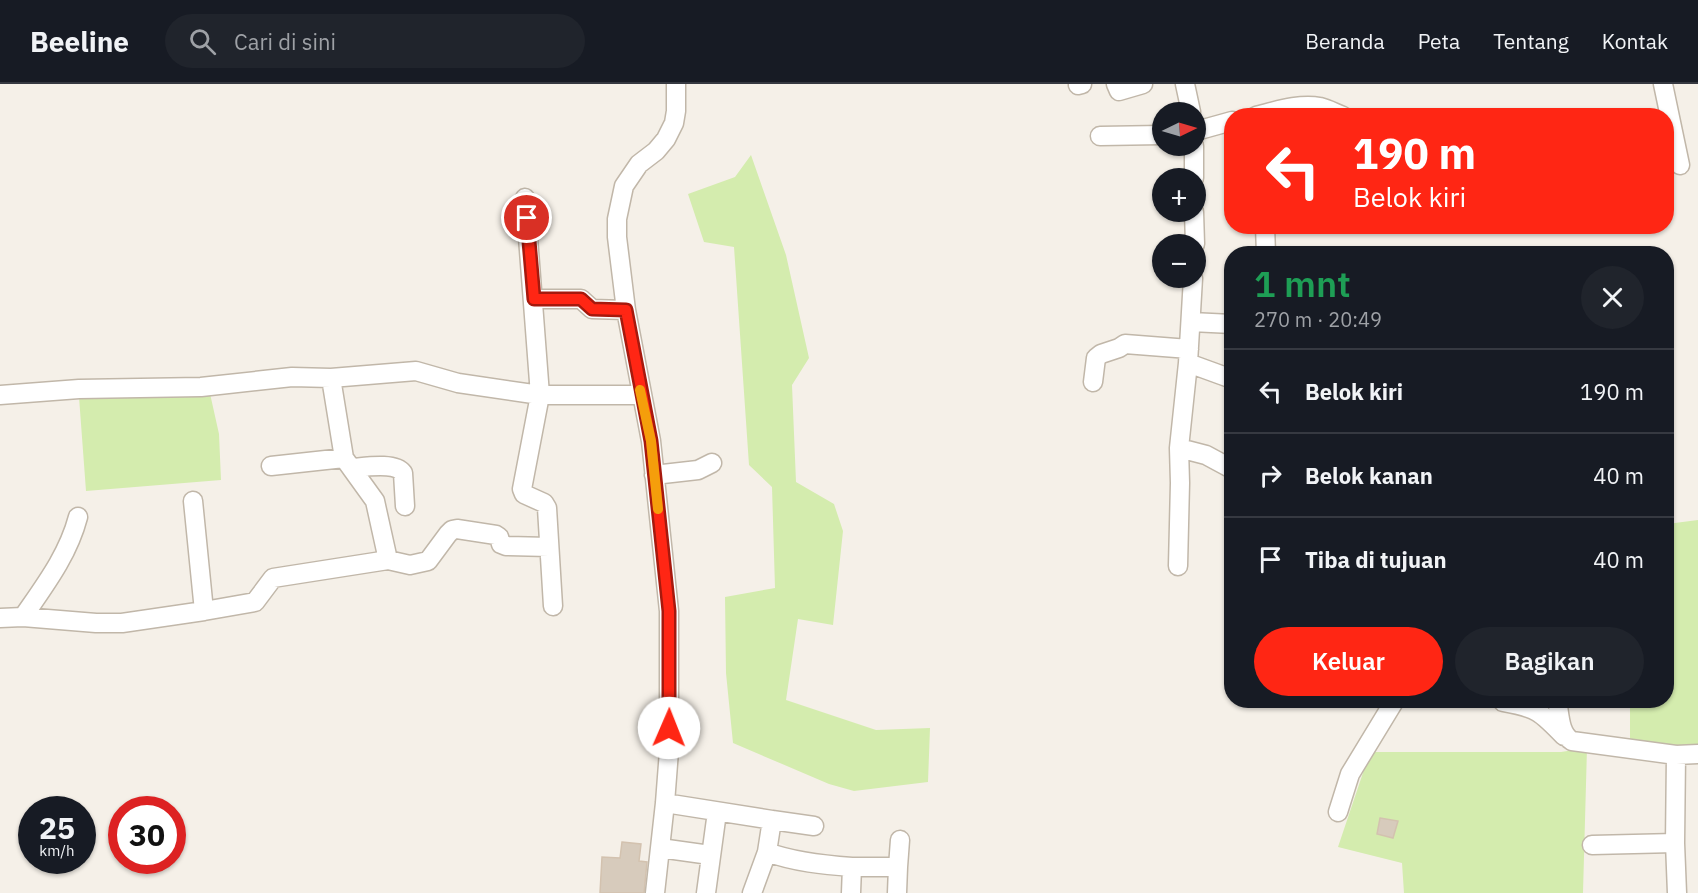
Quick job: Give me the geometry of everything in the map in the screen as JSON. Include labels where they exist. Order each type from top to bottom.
[{"type":"street","points":[[655,893],[665,803],[670,706],[669,611],[651,441],[626,310],[617,219],[624,186],[639,164],[656,151],[666,139],[674,123],[676,84]]},
{"type":"street","points":[[1116,84],[1119,91],[1143,84]]},
{"type":"street","points":[[1185,84],[1189,102]]},
{"type":"street","points":[[1663,84],[1668,108]]},
{"type":"street","points":[[1290,108],[1312,106],[1320,108]]},
{"type":"street","points":[[1206,128],[1224,123]]},
{"type":"street","points":[[1100,136],[1152,135]]},
{"type":"street","points":[[1674,136],[1680,165]]},
{"type":"street","points":[[525,198],[540,395],[522,492],[546,505],[553,606]]},
{"type":"street","points":[[1178,567],[1179,448],[1189,356],[1193,288]]},
{"type":"street","points":[[534,299],[581,299],[592,309],[626,310]]},
{"type":"street","points":[[1191,322],[1224,324]]},
{"type":"street","points":[[1093,382],[1096,357],[1125,344],[1189,356],[1224,375]]},
{"type":"street","points":[[0,395],[79,389],[201,387],[292,377],[331,378],[416,371],[458,382],[540,395],[641,395]]},
{"type":"street","points":[[331,378],[348,463],[375,501],[388,561]]},
{"type":"street","points":[[1179,448],[1206,455],[1224,465]]},
{"type":"street","points":[[272,466],[348,463],[391,466],[400,469],[403,473],[405,506]]},
{"type":"street","points":[[654,475],[698,470],[712,463]]},
{"type":"street","points":[[193,501],[204,611]]},
{"type":"street","points":[[23,617],[59,565],[73,536],[78,517]]},
{"type":"street","points":[[0,618],[23,617],[122,623],[255,602],[273,578],[388,561],[410,565],[428,561],[448,534],[457,529],[496,535],[501,544],[506,546],[549,547]]},
{"type":"street","points":[[1338,812],[1350,774],[1390,708]]},
{"type":"street","points":[[1530,708],[1542,713],[1565,737],[1572,741],[1676,755],[1698,754]]},
{"type":"street","points":[[1558,708],[1565,737]]},
{"type":"street","points":[[1676,755],[1677,893]]},
{"type":"street","points":[[665,803],[814,826]]},
{"type":"street","points":[[706,893],[717,812]]},
{"type":"street","points":[[752,893],[767,852],[772,820]]},
{"type":"street","points":[[897,893],[900,840]]},
{"type":"street","points":[[1592,845],[1675,843]]},
{"type":"street","points":[[660,848],[710,855]]},
{"type":"street","points":[[767,852],[789,859],[852,867],[898,867]]},
{"type":"street","points":[[851,893],[852,867]]},
{"type":"green space","points":[[751,155],[786,255],[809,358],[792,385],[796,482],[834,504],[843,531],[833,625],[798,619],[786,700],[876,730],[930,728],[928,782],[854,791],[829,784],[733,743],[726,673],[725,597],[775,588],[772,487],[749,465],[734,247],[704,242],[688,194],[735,177]]},
{"type":"green space","points":[[209,389],[219,434],[221,480],[86,491],[79,397]]},
{"type":"green space","points":[[1698,520],[1698,748],[1630,746],[1630,708],[1674,708],[1674,523]]},
{"type":"green space","points":[[1587,748],[1583,893],[1404,893],[1402,863],[1338,847],[1370,752],[1561,752]]},
{"type":"building","points":[[1380,818],[1398,821],[1393,838],[1377,834]]},
{"type":"building","points":[[622,842],[641,844],[639,861],[647,862],[644,893],[600,893],[602,857],[620,858]]},
{"type":"slow traffic","points":[[640,390],[651,441],[658,509]]},
{"type":"route","points":[[527,218],[534,299],[581,299],[592,309],[626,310],[651,441],[669,611],[669,728]]}]
